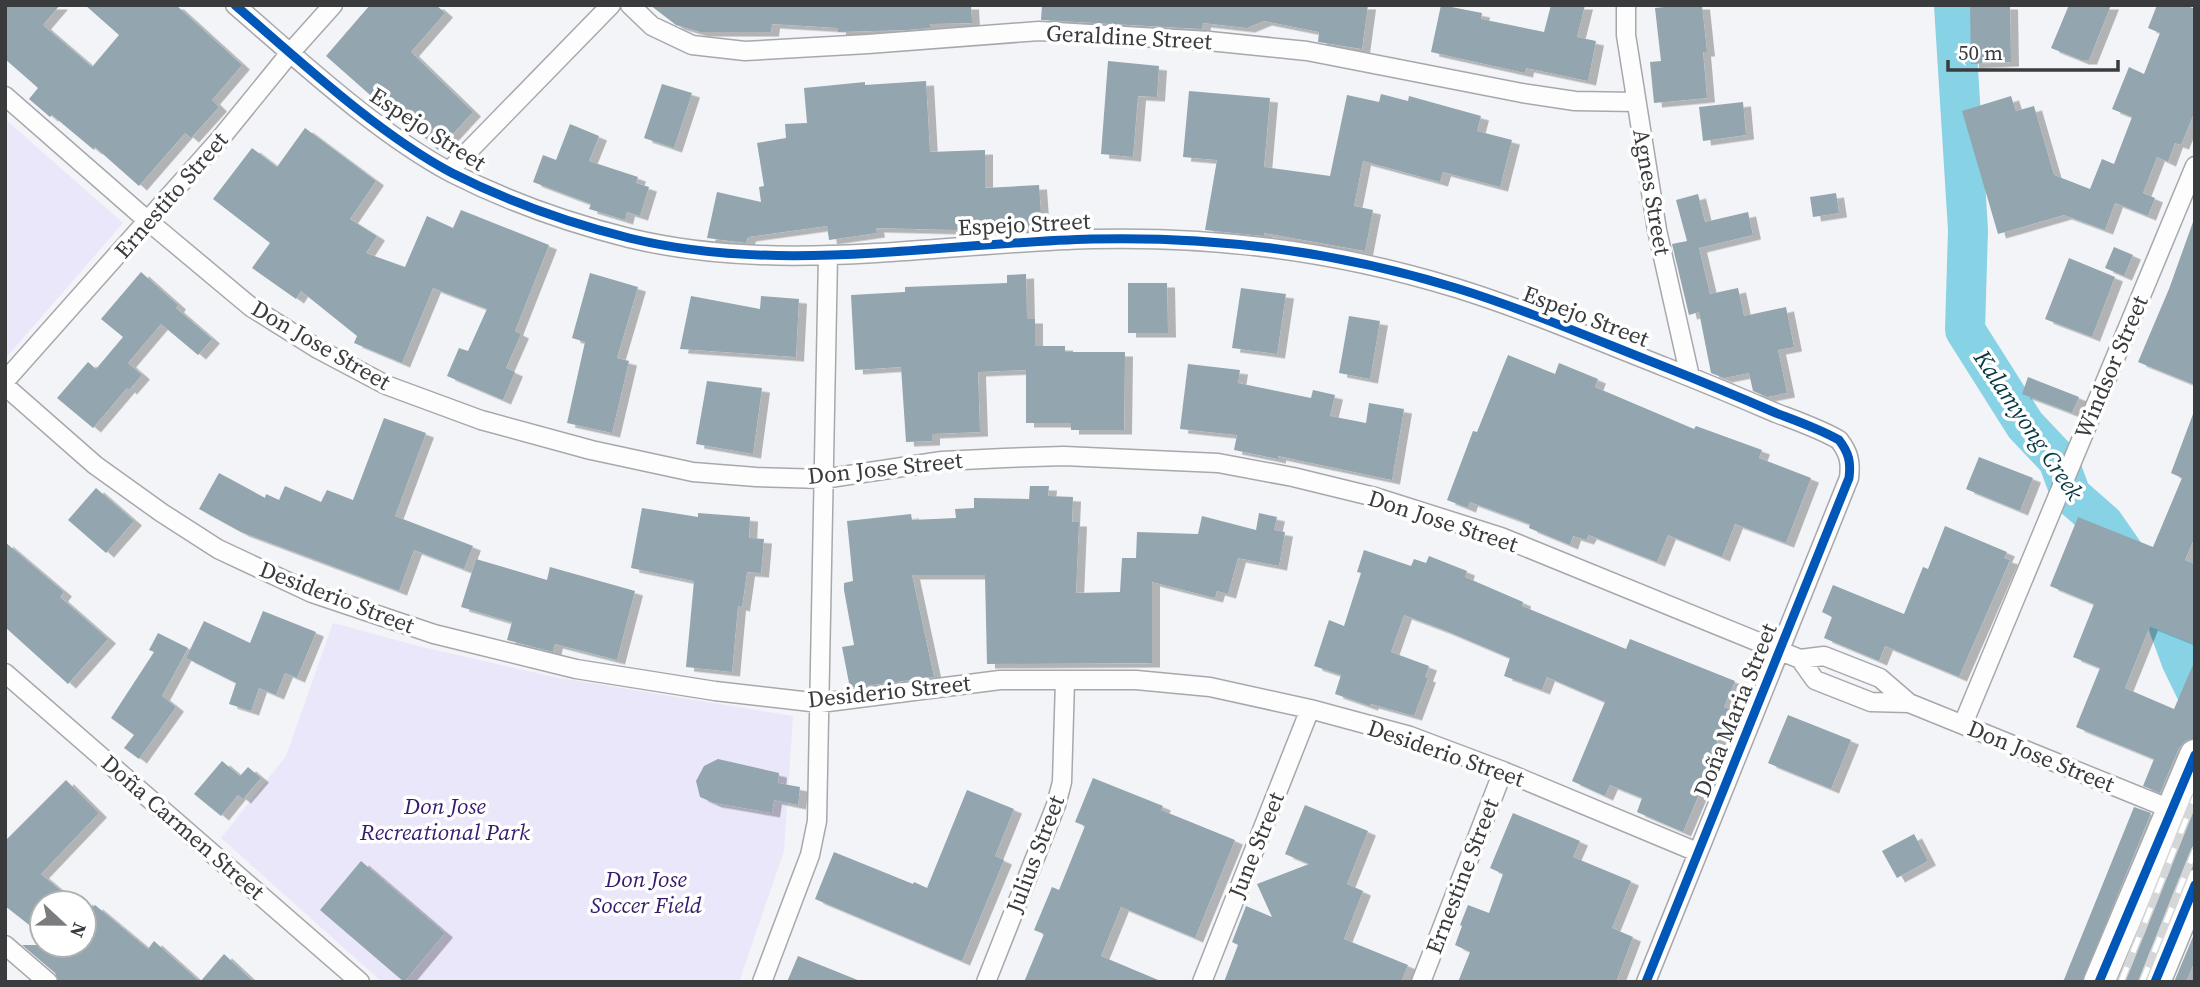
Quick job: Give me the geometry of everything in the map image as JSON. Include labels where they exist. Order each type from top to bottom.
[{"type":"main road","points":[[2099,982],[2195,755]]},
{"type":"main road","points":[[2155,982],[2195,885]]},
{"type":"street","name":"Espejo Street","points":[[235,5],[365,114],[449,171],[509,198],[629,238],[692,250],[828,255],[1096,239],[1217,241],[1348,261],[1454,288],[1530,314],[1830,435],[1839,440],[1847,451]]},
{"type":"street","name":"Ernestito Street","points":[[5,383],[220,139],[333,5]]},
{"type":"street","points":[[449,171],[611,5]]},
{"type":"street","name":"Geraldine Street","points":[[630,5],[652,26],[692,45],[745,51],[1039,31],[1104,34],[1307,51],[1522,93],[1575,101],[1636,102]]},
{"type":"street","name":"Agnes Street","points":[[1626,5],[1626,35],[1657,230],[1690,377]]},
{"type":"street","name":"Don Jose Street","points":[[5,96],[251,307],[318,349],[386,385],[481,420],[591,450],[693,472],[823,479],[930,462],[1064,456],[1218,463],[1293,477],[1375,498],[1502,537],[1800,659],[1824,656],[1880,678],[1909,703],[2173,810]]},
{"type":"street","name":"Windsor Street","points":[[1963,724],[2195,166]]},
{"type":"street","points":[[762,982],[810,855],[817,821],[828,255]]},
{"type":"street","name":"Desiderio Street","points":[[5,383],[95,464],[162,513],[218,548],[312,593],[434,634],[576,669],[715,691],[820,703],[1000,680],[1136,680],[1210,687],[1310,709],[1410,736],[1503,771],[1697,852]]},
{"type":"street","name":"Doña Maria Street","points":[[1646,982],[1849,478],[1851,463],[1847,451]]},
{"type":"street","name":"Don Jose Street","points":[[1800,659],[1815,680],[1871,702],[1909,703]]},
{"type":"street","name":"Doña Carmen Street","points":[[5,673],[360,982]]},
{"type":"street","name":"Julius Street","points":[[986,982],[1062,782],[1065,681]]},
{"type":"street","name":"June Street","points":[[1202,982],[1310,709]]},
{"type":"street","name":"Ernestine Street","points":[[1421,982],[1503,771]]},
{"type":"street","points":[[5,945],[48,982]]},
{"type":"green space","points":[[5,119],[123,223],[5,359]]},
{"type":"green space","name":"Don Jose Recreational Park","points":[[333,623],[418,646],[559,678],[793,716],[784,851],[739,982],[382,982],[221,838],[286,756]]},
{"type":"building","points":[[5,5],[60,5],[43,25],[92,67],[119,35],[85,5],[176,5],[242,65],[212,100],[219,107],[191,138],[185,133],[139,186],[95,147],[94,150],[29,99],[38,88],[5,59]]},
{"type":"building","points":[[370,5],[436,5],[445,13],[411,52],[473,112],[438,150],[382,98],[378,102],[326,56]]},
{"type":"building","points":[[650,5],[971,5],[972,23],[930,24],[931,28],[906,30],[838,32],[838,28],[772,24],[771,32],[700,32],[676,25]]},
{"type":"building","points":[[1042,5],[1368,5],[1362,49],[1318,42],[1319,32],[1264,21],[1247,28],[1203,23],[1202,29],[1041,20]]},
{"type":"building","points":[[1441,5],[1482,13],[1481,19],[1544,32],[1551,5],[1585,5],[1577,37],[1596,41],[1588,81],[1526,68],[1525,73],[1431,52]]},
{"type":"building","points":[[1702,5],[1707,52],[1703,52],[1707,98],[1654,103],[1650,62],[1661,61],[1655,8]]},
{"type":"building","points":[[1970,5],[2010,5],[2011,62],[1971,64]]},
{"type":"building","points":[[2069,5],[2111,5],[2089,60],[2081,60],[2051,48]]},
{"type":"building","points":[[2157,5],[2185,5],[2195,9],[2195,111],[2181,145],[2175,143],[2168,162],[2157,157],[2143,193],[2155,198],[2148,216],[2115,203],[2105,230],[2064,215],[1998,234],[1962,111],[2011,96],[2016,111],[2034,106],[2054,175],[2090,189],[2102,159],[2114,164],[2132,117],[2112,109],[2129,67],[2144,74],[2160,33],[2148,28]]},
{"type":"building","points":[[1108,61],[1159,66],[1157,97],[1138,96],[1133,157],[1101,154]]},
{"type":"building","points":[[926,81],[930,152],[985,150],[985,188],[1039,185],[1042,227],[994,231],[876,228],[877,233],[829,240],[827,226],[748,237],[746,243],[707,238],[717,192],[761,202],[759,187],[764,186],[757,143],[786,138],[785,124],[807,123],[804,88],[865,82],[865,85]]},
{"type":"building","points":[[662,84],[692,93],[674,148],[644,138]]},
{"type":"building","points":[[1189,91],[1270,98],[1264,167],[1330,176],[1347,95],[1379,102],[1381,94],[1408,101],[1409,96],[1481,116],[1477,131],[1512,140],[1500,187],[1443,172],[1440,182],[1363,161],[1354,206],[1373,210],[1365,251],[1264,233],[1264,236],[1205,230],[1217,160],[1183,157]]},
{"type":"building","points":[[1743,102],[1746,135],[1703,141],[1699,107]]},
{"type":"building","points":[[570,124],[599,136],[589,161],[638,177],[636,183],[649,187],[640,216],[627,212],[625,220],[589,209],[591,204],[533,182],[543,155],[556,160]]},
{"type":"building","points":[[305,128],[376,181],[350,219],[377,236],[366,253],[405,267],[427,216],[453,228],[461,210],[549,245],[515,331],[521,334],[506,368],[515,372],[503,400],[447,376],[459,348],[468,351],[487,309],[433,288],[402,363],[354,343],[357,336],[301,291],[296,299],[252,268],[270,243],[213,199],[252,148],[277,167]]},
{"type":"building","points":[[1836,193],[1839,213],[1813,217],[1810,197]]},
{"type":"building","points":[[1698,194],[1705,222],[1748,212],[1753,235],[1699,248],[1710,294],[1738,288],[1744,316],[1786,307],[1794,347],[1778,350],[1787,393],[1767,397],[1753,391],[1749,373],[1724,378],[1711,373],[1699,312],[1689,315],[1672,244],[1687,241],[1676,200]]},
{"type":"building","points":[[2193,222],[2195,385],[2138,362],[2169,289]]},
{"type":"building","points":[[2114,247],[2133,255],[2124,276],[2105,268]]},
{"type":"building","points":[[2069,258],[2115,277],[2092,337],[2045,319]]},
{"type":"building","points":[[141,272],[178,305],[176,308],[212,339],[198,355],[161,324],[128,363],[142,375],[129,390],[127,388],[93,428],[57,398],[88,362],[96,369],[123,337],[101,319]]},
{"type":"building","points":[[590,273],[638,287],[617,358],[629,361],[612,433],[567,423],[585,342],[572,338]]},
{"type":"building","points":[[1026,274],[1027,319],[1035,319],[1035,346],[1065,346],[1065,352],[1125,352],[1124,430],[1071,430],[1071,423],[1026,423],[1026,370],[978,372],[980,432],[932,434],[932,441],[906,442],[901,367],[855,370],[851,295],[905,292],[905,287],[1007,283],[1007,275]]},
{"type":"building","points":[[1128,283],[1167,283],[1168,333],[1128,333]]},
{"type":"building","points":[[1241,288],[1286,294],[1277,354],[1232,348]]},
{"type":"building","points":[[691,296],[760,309],[761,296],[799,299],[796,357],[680,349]]},
{"type":"building","points":[[1349,316],[1380,321],[1370,379],[1339,373]]},
{"type":"building","points":[[1508,355],[1555,374],[1559,363],[1598,379],[1595,387],[1694,429],[1696,426],[1762,450],[1759,458],[1811,478],[1786,543],[1735,524],[1722,557],[1668,535],[1657,562],[1589,535],[1586,540],[1573,536],[1570,545],[1529,528],[1530,524],[1470,502],[1468,508],[1447,500],[1473,431],[1477,432]]},
{"type":"building","points":[[1188,364],[1240,370],[1238,383],[1311,398],[1313,390],[1335,395],[1330,416],[1366,423],[1369,403],[1404,409],[1392,480],[1278,456],[1278,459],[1234,450],[1237,435],[1180,429]]},
{"type":"building","points":[[2028,377],[2079,397],[2072,413],[2022,394]]},
{"type":"building","points":[[707,381],[762,388],[753,454],[696,444]]},
{"type":"building","points":[[2193,414],[2195,537],[2185,560],[2195,564],[2195,644],[2150,626],[2125,688],[2174,709],[2195,660],[2195,738],[2185,741],[2179,748],[2160,793],[2143,786],[2154,759],[2076,727],[2100,668],[2073,657],[2094,604],[2050,586],[2078,517],[2153,547],[2182,478],[2171,473]]},
{"type":"building","points":[[384,418],[426,433],[395,516],[473,546],[464,569],[414,550],[399,591],[241,532],[199,509],[219,473],[265,498],[266,494],[279,500],[285,486],[321,502],[327,490],[353,500]]},
{"type":"building","points":[[1979,457],[2033,478],[2020,511],[1966,489]]},
{"type":"building","points":[[1030,486],[1049,486],[1048,496],[1073,497],[1072,522],[1079,522],[1076,593],[1120,592],[1122,558],[1136,558],[1137,532],[1198,534],[1202,516],[1256,530],[1259,513],[1277,517],[1274,530],[1285,532],[1279,566],[1238,558],[1228,594],[1217,591],[1215,598],[1152,582],[1152,663],[987,664],[985,575],[912,575],[934,677],[850,688],[842,647],[854,645],[844,590],[844,583],[853,581],[847,521],[911,514],[912,520],[956,518],[955,509],[974,508],[974,498],[1029,499]]},
{"type":"building","points":[[96,488],[134,521],[106,553],[68,520]]},
{"type":"building","points":[[642,508],[698,517],[698,513],[750,517],[749,538],[764,539],[761,573],[747,572],[742,607],[738,606],[732,672],[686,667],[694,581],[631,568]]},
{"type":"building","points":[[1945,526],[2007,552],[2004,558],[2010,560],[1959,677],[1885,646],[1879,661],[1824,638],[1832,617],[1822,612],[1833,585],[1904,614],[1923,567],[1928,569]]},
{"type":"building","points":[[5,542],[64,592],[60,597],[108,639],[68,684],[5,627]]},
{"type":"building","points":[[1364,550],[1411,566],[1414,559],[1426,563],[1429,556],[1467,571],[1465,577],[1523,602],[1522,606],[1626,649],[1630,639],[1735,681],[1724,707],[1731,710],[1710,758],[1714,759],[1683,832],[1637,812],[1642,798],[1610,785],[1605,796],[1572,781],[1605,702],[1547,677],[1542,690],[1504,676],[1510,658],[1444,630],[1404,615],[1391,652],[1429,666],[1425,677],[1428,678],[1414,716],[1371,704],[1370,706],[1335,694],[1341,675],[1314,666],[1329,620],[1344,626],[1361,573],[1357,572]]},
{"type":"building","points":[[476,559],[547,580],[550,567],[635,591],[617,660],[555,644],[553,652],[507,640],[512,622],[461,607]]},
{"type":"building","points":[[263,611],[316,632],[297,678],[285,673],[276,695],[259,688],[251,711],[229,704],[236,683],[186,658],[204,621],[250,643]]},
{"type":"building","points":[[158,633],[188,648],[162,696],[176,707],[139,759],[124,748],[134,735],[111,718],[154,652],[149,650]]},
{"type":"building","points":[[1788,715],[1851,740],[1831,789],[1768,763]]},
{"type":"building","points":[[718,759],[779,773],[778,783],[800,787],[798,805],[774,800],[772,813],[714,803],[700,797],[696,781],[704,766]]},
{"type":"building","points":[[222,761],[240,776],[248,767],[261,778],[243,799],[238,795],[221,816],[194,794]]},
{"type":"building","points":[[1093,778],[1163,806],[1161,810],[1235,840],[1195,938],[1121,907],[1101,956],[1163,982],[1024,982],[1044,934],[1034,930],[1052,887],[1059,890],[1085,826],[1075,822]]},
{"type":"building","points":[[66,780],[99,813],[41,874],[59,889],[28,889],[28,924],[5,906],[5,841]]},
{"type":"building","points":[[967,790],[1014,809],[995,856],[1004,860],[962,961],[815,899],[834,852],[927,888]]},
{"type":"building","points":[[2195,801],[2195,868],[2185,871],[2179,878],[2138,982],[2118,982]]},
{"type":"building","points":[[1305,805],[1368,831],[1347,884],[1363,891],[1344,939],[1408,965],[1401,982],[1224,982],[1238,945],[1232,942],[1246,906],[1272,917],[1257,884],[1309,864],[1285,854]]},
{"type":"building","points":[[2134,807],[2151,813],[2082,982],[2063,982]]},
{"type":"building","points":[[1513,813],[1580,841],[1573,857],[1631,881],[1612,928],[1633,937],[1616,982],[1458,982],[1470,952],[1455,945],[1462,926],[1460,925],[1468,905],[1489,913],[1503,874],[1490,868]]},
{"type":"building","points":[[1914,834],[1928,861],[1897,878],[1882,851]]},
{"type":"building","points":[[361,861],[445,933],[404,982],[320,910]]},
{"type":"building","points":[[98,907],[148,949],[154,941],[200,982],[59,982],[55,973],[38,959],[98,959]]},
{"type":"building","points":[[2195,932],[2195,961],[2186,982],[2174,982]]},
{"type":"building","points":[[224,954],[254,982],[200,982]]},
{"type":"building","points":[[798,956],[860,981],[860,982],[787,982]]},
{"type":"waterway","name":"Kalamyong Creek","points":[[1954,5],[1968,230],[1965,330],[2025,425],[2058,460],[2071,495],[2104,524],[2162,608],[2195,689]]},
{"type":"railway","points":[[2121,982],[2195,797]]},
{"type":"railway","points":[[2142,982],[2195,850]]},
{"type":"cycle path","points":[[235,5],[340,95],[424,157],[494,193],[606,232],[686,249],[802,256],[1092,239],[1184,240],[1322,256],[1412,275],[1509,306],[1693,378],[1839,440],[1849,458],[1849,478],[1646,982]]},
{"type":"cycle path","points":[[2099,982],[2195,755]]},
{"type":"cycle path","points":[[2155,982],[2195,885]]},
{"type":"park label","name":"Don Jose Soccer Field","points":[[646,892]]}]
